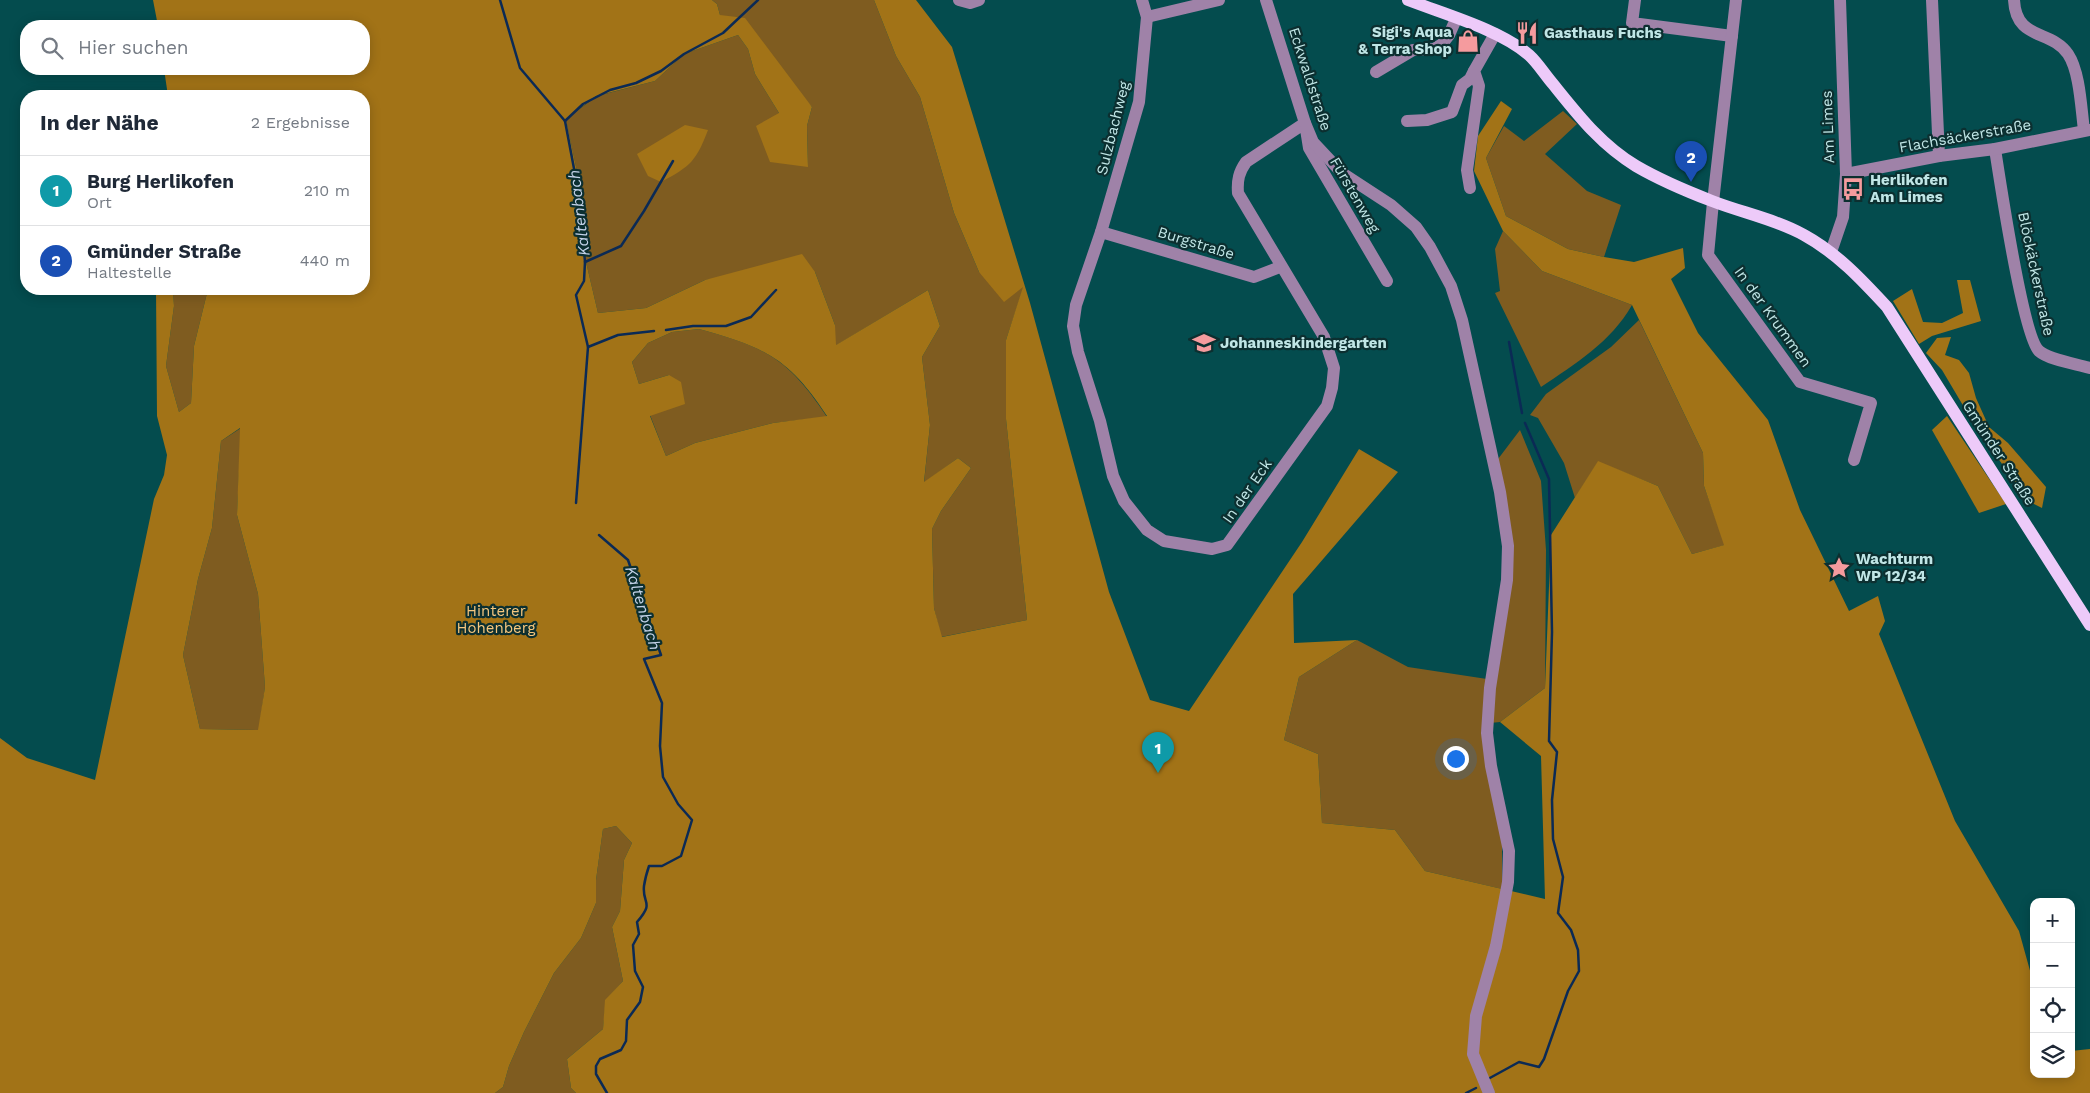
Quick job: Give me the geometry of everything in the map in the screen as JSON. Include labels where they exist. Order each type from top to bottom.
[{"type":"main road","name":"Gmünder Straße","points":[[1408,0],[1514,43],[1530,56],[1585,123],[1604,143],[1635,165],[1712,202],[1778,222],[1805,235],[1831,252],[1861,279],[1887,307],[2090,625]]},
{"type":"street","points":[[959,0],[970,2],[978,0]]},
{"type":"street","name":"Sulzbachweg","points":[[1101,232],[1140,102],[1147,17],[1142,0]]},
{"type":"street","points":[[1147,17],[1219,0]]},
{"type":"street","name":"Eckwaldstraße","points":[[1266,0],[1305,123],[1313,142],[1342,173],[1391,205],[1416,227],[1451,286],[1462,320],[1500,492],[1508,546],[1507,580],[1490,688],[1487,733],[1491,766],[1509,851],[1508,882],[1496,946],[1476,1016],[1473,1054],[1489,1093]]},
{"type":"street","points":[[1635,0],[1632,23],[1732,36]]},
{"type":"street","points":[[1712,202],[1736,0]]},
{"type":"street","name":"Am Limes","points":[[1831,252],[1843,218],[1846,174],[1840,0]]},
{"type":"street","points":[[1932,0],[1939,156]]},
{"type":"street","points":[[2014,0],[2017,16],[2023,26],[2030,32],[2055,42],[2067,53],[2075,67],[2087,130]]},
{"type":"street","points":[[1376,72],[1413,50],[1434,49],[1442,44],[1449,35],[1456,19]]},
{"type":"street","points":[[1407,121],[1427,120],[1452,112],[1462,85],[1470,79],[1495,34]]},
{"type":"street","points":[[1470,188],[1467,170],[1479,86],[1474,71]]},
{"type":"street","name":"In der Eck","points":[[1101,232],[1076,305],[1073,326],[1078,352],[1100,421],[1113,476],[1124,501],[1147,530],[1164,541],[1212,549],[1227,545],[1327,406],[1332,388],[1334,368],[1324,337],[1280,266],[1238,192],[1237,180],[1240,170],[1246,162],[1305,123]]},
{"type":"street","name":"Fürstenweg","points":[[1305,123],[1309,148],[1387,281]]},
{"type":"street","name":"Flachsäckerstraße","points":[[1846,174],[1939,156],[1994,149],[2087,130]]},
{"type":"street","name":"Blöckäckerstraße","points":[[1994,149],[2024,309],[2034,344],[2041,352],[2090,368]]},
{"type":"street","name":"In der Krummen","points":[[1712,202],[1708,255],[1800,382],[1871,403],[1854,460]]},
{"type":"street","name":"Burgstraße","points":[[1101,232],[1254,277],[1280,266]]},
{"type":"shaded area","points":[[712,0],[874,0],[896,56],[920,97],[954,213],[979,272],[1024,286],[1006,340],[1006,419],[1027,620],[941,637],[934,608],[932,529],[941,511],[971,468],[958,458],[924,483],[930,425],[922,357],[940,326],[928,290],[835,346],[835,325],[815,272],[705,280],[646,308],[598,313],[586,262],[580,186],[566,119],[597,96],[655,81],[684,54],[738,35],[748,49],[755,74],[779,113],[808,167],[807,126],[812,107],[720,15],[717,4]]},
{"type":"shaded area","points":[[1563,111],[1577,124],[1545,154],[1587,191],[1621,205],[1604,257],[1568,249],[1506,216],[1486,158],[1504,126],[1524,141]]},
{"type":"shaded area","points":[[1503,231],[1542,271],[1632,305],[1614,330],[1603,341],[1579,361],[1541,387],[1495,293],[1500,291],[1495,249]]},
{"type":"shaded area","points":[[173,295],[207,295],[194,346],[191,403],[179,412],[166,366],[174,306]]},
{"type":"shaded area","points":[[1639,320],[1703,453],[1704,486],[1725,545],[1692,554],[1658,486],[1598,462],[1575,498],[1564,463],[1538,418],[1530,415],[1546,394],[1611,347]]},
{"type":"shaded area","points":[[699,329],[741,342],[773,358],[800,381],[827,417],[773,423],[695,443],[666,456],[650,415],[669,375],[639,384],[632,362],[648,343],[672,332]]},
{"type":"shaded area","points":[[241,428],[237,515],[258,594],[265,687],[259,730],[200,729],[183,655],[198,579],[212,528],[221,441]]},
{"type":"shaded area","points":[[1520,430],[1541,481],[1546,550],[1545,688],[1500,722],[1490,723],[1508,584],[1495,463]]},
{"type":"shaded area","points":[[1357,640],[1408,667],[1487,679],[1502,837],[1502,889],[1425,871],[1395,830],[1322,823],[1318,754],[1284,740],[1299,677]]},
{"type":"shaded area","points":[[616,826],[632,843],[624,860],[620,911],[612,927],[623,981],[606,1000],[603,1029],[567,1059],[571,1088],[576,1093],[495,1093],[503,1087],[509,1066],[524,1032],[554,973],[581,938],[596,903],[596,880],[603,829]]},
{"type":"green space","name":"Hinterer Hohenberg","points":[[153,0],[712,0],[717,4],[720,15],[745,18],[812,107],[807,126],[808,167],[770,162],[756,126],[779,113],[755,74],[748,49],[738,35],[684,54],[655,81],[596,96],[566,119],[580,186],[586,262],[598,313],[646,308],[705,280],[802,254],[815,272],[835,325],[836,345],[928,290],[940,326],[922,357],[930,425],[924,482],[958,458],[971,468],[941,511],[932,529],[934,608],[942,637],[1027,620],[1006,419],[1006,340],[1023,287],[1004,302],[979,272],[954,213],[920,97],[896,56],[874,0],[916,0],[952,47],[1030,303],[1109,592],[1150,700],[1189,711],[1302,542],[1359,449],[1398,472],[1293,594],[1294,643],[1357,640],[1299,677],[1284,740],[1318,754],[1322,823],[1395,830],[1425,871],[1545,899],[1541,756],[1500,722],[1545,688],[1551,535],[1598,461],[1658,486],[1692,554],[1724,545],[1704,486],[1703,453],[1632,305],[1542,271],[1503,231],[1474,171],[1478,136],[1501,101],[1512,109],[1486,158],[1506,216],[1568,249],[1604,257],[1634,262],[1683,248],[1685,268],[1671,279],[1698,333],[1768,420],[1800,510],[1849,611],[1878,596],[1885,621],[1879,634],[1955,821],[2019,931],[2030,971],[2030,1078],[2075,1078],[2075,1051],[2090,1049],[2090,1093],[576,1093],[571,1088],[567,1059],[603,1029],[605,1000],[623,981],[612,927],[620,911],[624,860],[632,843],[616,826],[603,829],[596,880],[596,903],[581,938],[554,973],[524,1032],[509,1066],[503,1087],[495,1093],[0,1093],[0,738],[27,758],[95,780],[154,499],[164,475],[167,455],[157,416],[156,295],[173,295],[174,306],[166,366],[179,412],[191,403],[194,346],[207,295],[370,295],[370,90],[167,90],[165,75],[370,75],[370,20],[157,20]],"holes":[[[699,329],[758,349],[787,368],[800,380],[827,416],[773,423],[695,443],[666,456],[650,416],[685,404],[681,382],[669,375],[639,384],[632,362],[648,343],[672,332]],[[240,428],[237,515],[258,594],[265,687],[258,730],[200,729],[183,655],[198,579],[212,528],[221,441]]]},
{"type":"green space","points":[[685,125],[708,130],[696,156],[686,167],[661,182],[648,176],[637,154]]},
{"type":"green space","points":[[1957,280],[1970,280],[1981,321],[1932,336],[1919,344],[1893,301],[1912,289],[1923,322],[1942,323],[1963,313]]},
{"type":"green space","points":[[1951,337],[1945,355],[1959,360],[1969,373],[1976,398],[1989,427],[2008,443],[2046,487],[2042,508],[2028,501],[1974,424],[1942,370],[1926,353],[1937,338]]},
{"type":"green space","points":[[1947,416],[2006,504],[1979,513],[1932,430]]},
{"type":"waterway","name":"Kaltenbach","points":[[500,0],[520,68],[565,121],[579,195],[585,262],[584,281],[576,295],[588,347],[576,503]]},
{"type":"waterway","points":[[565,121],[583,104],[610,90],[636,83],[661,71],[684,54],[723,33],[758,0]]},
{"type":"waterway","points":[[585,262],[621,246],[673,161]]},
{"type":"waterway","points":[[666,330],[693,326],[726,326],[751,317],[776,290]]},
{"type":"waterway","points":[[588,347],[618,335],[654,331]]},
{"type":"waterway","points":[[1509,342],[1522,413]]},
{"type":"waterway","points":[[1488,1079],[1519,1062],[1539,1067],[1544,1059],[1568,991],[1579,971],[1578,950],[1571,930],[1558,913],[1563,877],[1553,839],[1552,800],[1557,752],[1549,741],[1552,632],[1549,479],[1525,423]]},
{"type":"waterway","name":"Kaltenbach","points":[[599,535],[628,560],[661,655],[644,659],[662,703],[660,746],[663,777],[678,804],[692,820],[681,856],[662,866],[649,866],[648,868],[644,886],[647,906],[637,922],[639,934],[633,945],[635,971],[643,987],[640,1002],[627,1020],[626,1041],[621,1050],[600,1059],[596,1066],[596,1074],[607,1093]]},
{"type":"waterway","points":[[1466,1093],[1476,1088]]},
{"type":"place","name":"Gasthaus Fuchs","points":[[1527,33]]},
{"type":"place","name":"Sigi's Aqua & Terra Shop","points":[[1468,41]]},
{"type":"place","name":"Gmünder Straße","points":[[1691,182]]},
{"type":"place","name":"Herlikofen Am Limes","points":[[1853,189]]},
{"type":"place","name":"Johanneskindergarten","points":[[1204,343]]},
{"type":"place","name":"Wachturm WP 12/34","points":[[1839,568]]},
{"type":"place","name":"Burg Herlikofen","points":[[1158,773]]}]
